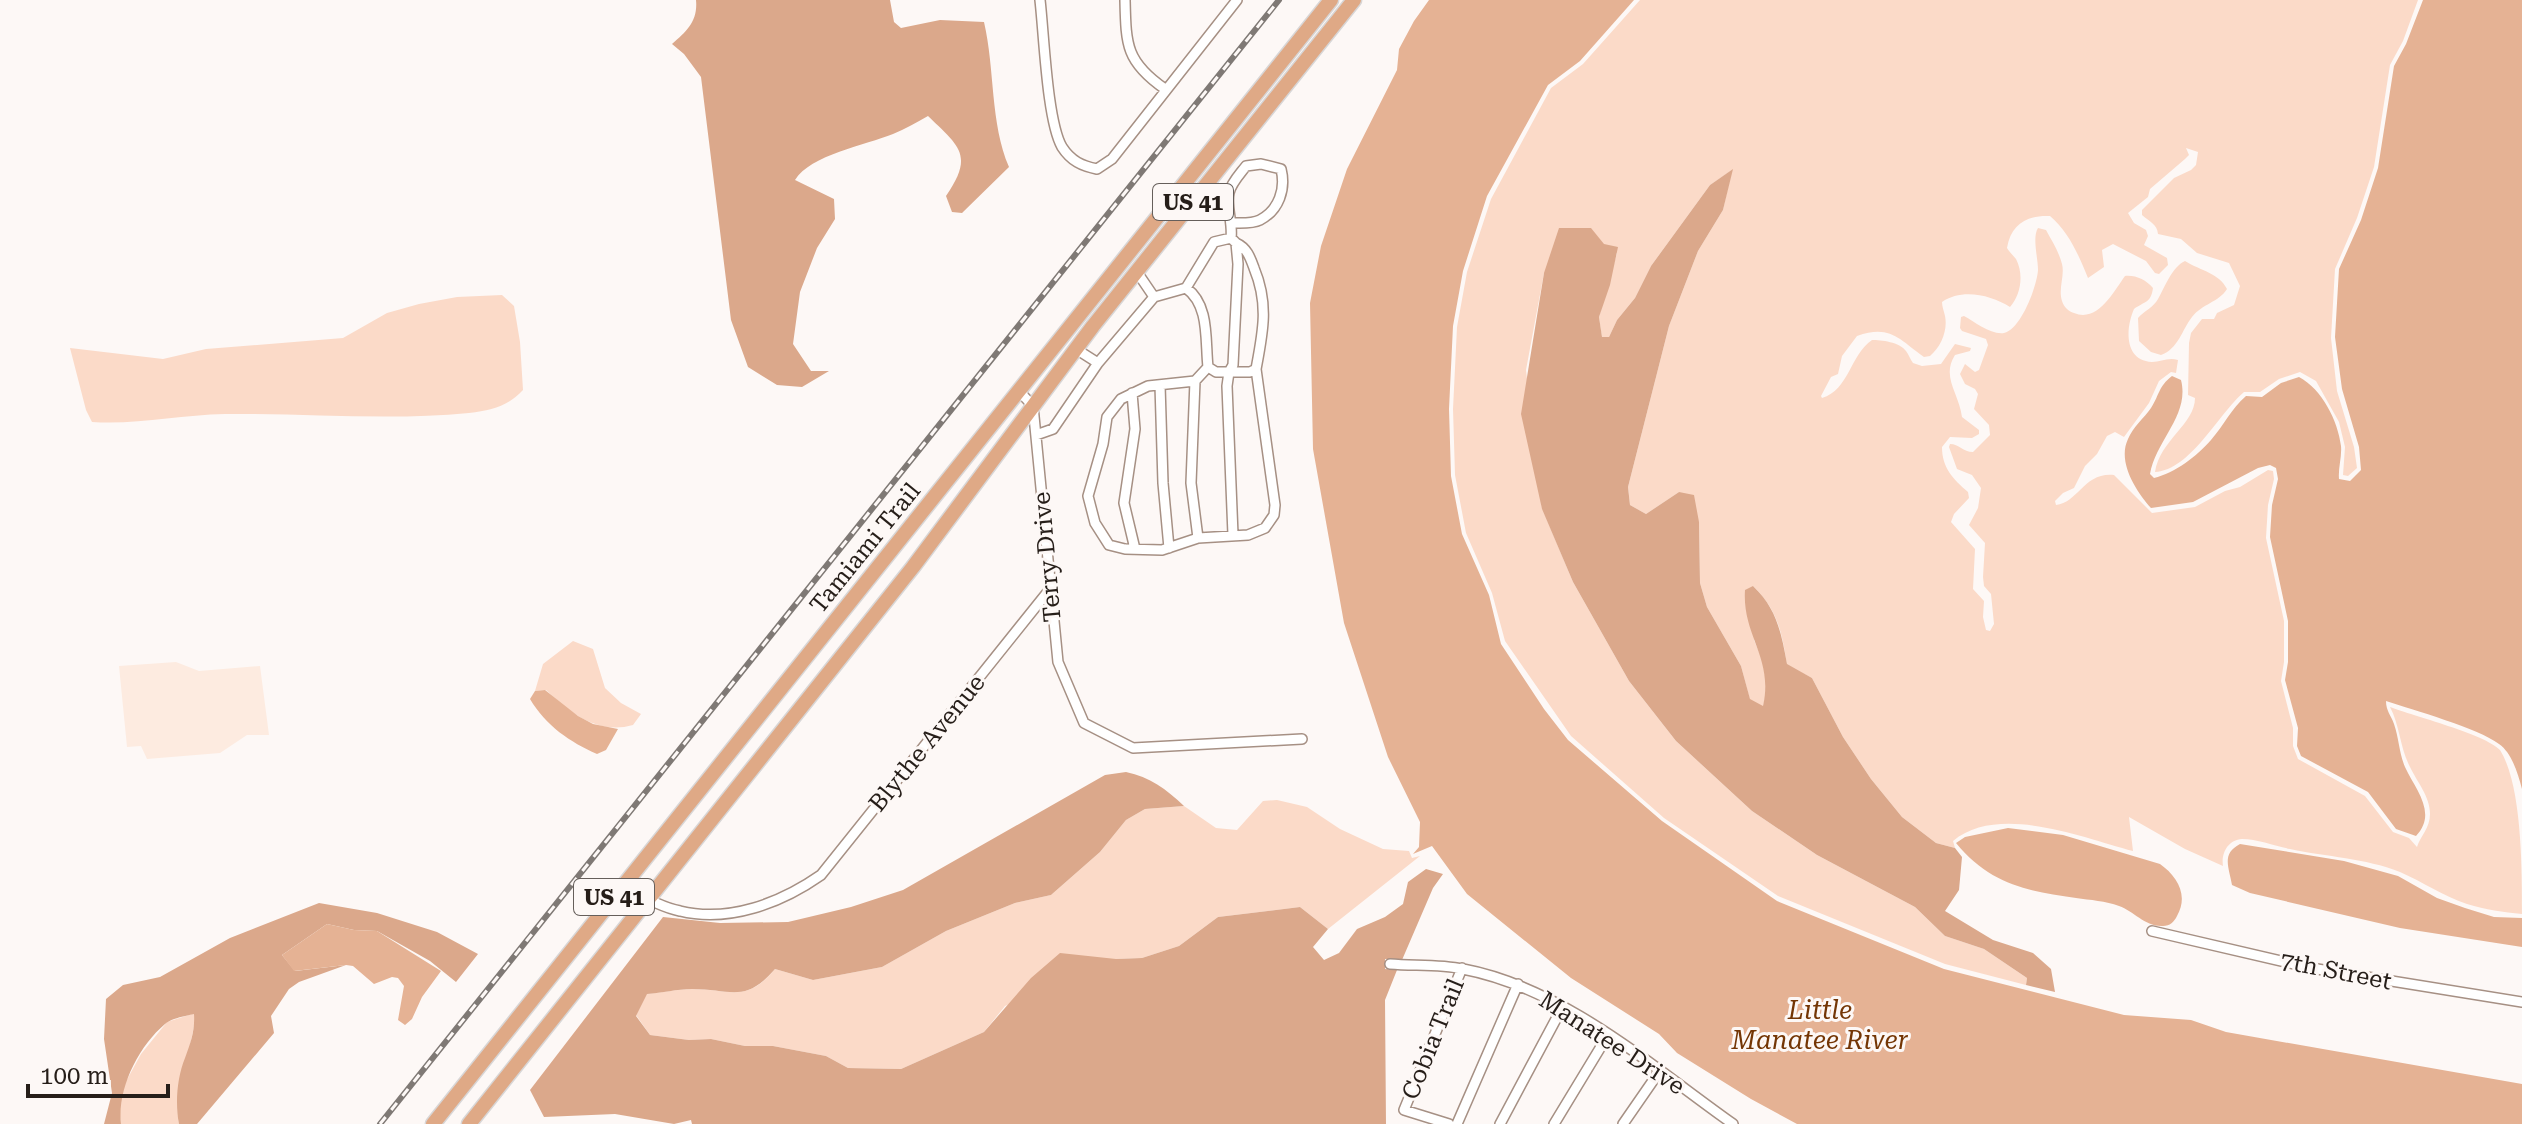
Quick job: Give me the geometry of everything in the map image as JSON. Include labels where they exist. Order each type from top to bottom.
[{"type":"main road","name":"Tamiami Trail","points":[[433,1124],[1331,0]]},
{"type":"main road","name":"Tamiami Trail","points":[[469,1124],[913,567],[1076,349],[1354,0]]},
{"type":"street","points":[[1040,0],[1055,130],[1071,159],[1083,167],[1097,169],[1112,159],[1237,0]]},
{"type":"street","points":[[1125,0],[1126,43],[1134,62],[1145,76],[1165,89]]},
{"type":"street","points":[[1233,223],[1257,222],[1276,208],[1285,184],[1281,169],[1261,164],[1246,166],[1229,194],[1236,308],[1233,365],[1227,386],[1233,535]]},
{"type":"street","points":[[1036,435],[1053,429],[1098,363],[1154,297],[1186,288],[1214,242],[1233,241],[1244,246],[1249,255],[1265,303],[1256,369],[1275,505],[1274,515],[1265,528],[1248,535],[1198,538],[1169,548],[1135,549],[1109,545],[1095,523],[1088,496],[1100,457],[1107,417],[1116,403],[1148,386],[1195,381],[1208,367],[1201,307],[1196,295],[1186,288]]},
{"type":"street","points":[[1137,272],[1154,297]]},
{"type":"street","points":[[1076,349],[1098,363]]},
{"type":"street","points":[[1208,367],[1216,372],[1250,372],[1256,369]]},
{"type":"street","points":[[1195,381],[1191,483],[1198,538]]},
{"type":"street","points":[[1160,385],[1163,483],[1169,548]]},
{"type":"street","points":[[1019,391],[1033,406]]},
{"type":"street","points":[[1132,393],[1135,429],[1124,503],[1135,549]]},
{"type":"street","name":"Terry Drive","points":[[1033,406],[1058,662],[1084,723],[1133,748],[1302,739]]},
{"type":"street","name":"Blythe Avenue","points":[[623,886],[678,911],[702,915],[760,908],[798,891],[821,875],[1050,589]]},
{"type":"street","name":"7th Street","points":[[2152,931],[2311,968],[2522,1002]]},
{"type":"street","name":"Manatee Drive","points":[[1390,964],[1462,968],[1518,984],[1563,1006],[1608,1035],[1733,1124]]},
{"type":"street","name":"Cobia Trail","points":[[1449,1124],[1404,1110],[1462,968]]},
{"type":"street","points":[[1457,1124],[1518,984]]},
{"type":"street","points":[[1500,1124],[1563,1006]]},
{"type":"street","points":[[1554,1124],[1608,1035]]},
{"type":"street","points":[[1627,1123],[1659,1072]]},
{"type":"shaded area","points":[[696,0],[890,0],[894,22],[901,28],[940,20],[984,22],[999,132],[1009,167],[962,213],[952,212],[946,196],[960,171],[960,152],[928,116],[893,134],[825,157],[802,171],[795,180],[834,199],[835,219],[817,248],[800,292],[793,344],[811,371],[829,371],[802,387],[777,385],[748,367],[731,320],[701,77],[684,54],[672,44],[690,25]]},
{"type":"shaded area","points":[[1640,0],[2418,0],[2403,41],[2390,65],[2374,167],[2335,269],[2331,338],[2337,391],[2357,468],[2348,476],[2343,475],[2345,447],[2339,422],[2316,381],[2300,372],[2279,379],[2260,392],[2244,392],[2192,452],[2168,469],[2155,472],[2163,451],[2193,407],[2195,398],[2188,395],[2191,333],[2202,319],[2214,319],[2217,313],[2234,305],[2240,286],[2229,263],[2197,253],[2181,239],[2158,234],[2155,225],[2142,215],[2142,210],[2174,178],[2196,165],[2198,152],[2186,148],[2189,155],[2128,213],[2134,223],[2146,230],[2148,236],[2144,245],[2167,258],[2168,265],[2159,274],[2146,261],[2113,244],[2102,250],[2104,267],[2088,278],[2073,245],[2057,222],[2050,216],[2027,219],[2016,227],[2007,248],[2016,259],[2021,278],[2017,297],[2010,307],[1994,299],[1967,294],[1942,302],[1946,321],[1943,338],[1930,356],[1924,357],[1894,335],[1878,332],[1857,336],[1842,356],[1838,374],[1831,377],[1821,396],[1831,394],[1838,388],[1859,354],[1872,340],[1899,345],[1913,363],[1922,366],[1941,364],[1955,344],[1971,348],[1955,355],[1950,378],[1962,417],[1979,430],[1979,434],[1972,438],[1950,437],[1942,447],[1949,472],[1968,492],[1969,498],[1951,522],[1975,549],[1973,589],[1984,601],[1983,617],[1986,630],[1990,631],[1994,624],[1991,594],[1984,586],[1983,577],[1985,543],[1969,525],[1978,508],[1981,488],[1972,475],[1957,469],[1949,447],[1953,444],[1973,452],[1990,435],[1989,425],[1974,409],[1978,394],[1965,384],[1960,374],[1965,364],[1975,372],[1979,370],[1988,345],[1986,339],[1962,331],[1961,317],[1999,333],[2010,330],[2016,324],[2027,306],[2037,277],[2035,237],[2038,228],[2046,230],[2059,255],[2063,269],[2062,301],[2072,312],[2083,315],[2098,310],[2125,276],[2137,277],[2147,283],[2153,288],[2151,296],[2134,309],[2131,316],[2131,349],[2143,360],[2178,360],[2176,373],[2171,372],[2159,381],[2149,403],[2124,437],[2115,432],[2107,436],[2097,454],[2085,466],[2074,488],[2063,493],[2055,501],[2056,505],[2070,499],[2095,478],[2114,475],[2152,513],[2195,507],[2225,491],[2240,487],[2268,470],[2273,471],[2266,538],[2284,621],[2281,681],[2298,759],[2365,796],[2393,832],[2409,838],[2417,847],[2428,824],[2429,807],[2407,760],[2390,707],[2492,744],[2500,750],[2507,765],[2517,805],[2522,914],[2467,904],[2387,867],[2254,840],[2237,840],[2229,845],[2224,852],[2223,866],[2185,849],[2129,817],[2133,851],[2066,832],[2017,824],[1972,830],[1953,841],[1955,848],[1936,843],[1902,817],[1871,779],[1843,737],[1812,678],[1787,665],[1777,622],[1768,603],[1753,586],[1754,640],[1764,664],[1767,688],[1763,707],[1750,700],[1741,666],[1707,607],[1700,583],[1699,522],[1679,492],[1646,514],[1630,505],[1628,487],[1669,326],[1698,251],[1723,210],[1732,170],[1710,185],[1651,266],[1635,298],[1617,320],[1609,337],[1602,338],[1599,317],[1617,253],[1544,273],[1526,370],[1542,508],[1573,582],[1629,681],[1676,741],[1752,811],[1817,855],[1915,907],[1945,936],[1984,949],[2027,978],[2026,985],[1945,964],[1778,896],[1664,818],[1571,736],[1505,641],[1492,593],[1466,533],[1455,475],[1453,409],[1457,327],[1467,272],[1491,199],[1551,88],[1583,64]]},
{"type":"shaded area","points":[[1733,169],[1723,210],[1698,251],[1669,326],[1628,487],[1630,505],[1646,514],[1679,492],[1694,495],[1699,522],[1700,583],[1707,607],[1741,666],[1750,699],[1763,706],[1764,674],[1745,606],[1745,590],[1753,586],[1773,612],[1787,664],[1812,678],[1843,737],[1871,779],[1902,817],[1936,843],[1955,848],[1962,857],[1959,890],[1945,911],[1993,940],[2033,953],[2051,969],[2055,992],[2026,985],[2027,978],[1984,949],[1945,936],[1915,907],[1817,855],[1752,811],[1676,741],[1629,681],[1573,582],[1542,509],[1521,414],[1544,273],[1559,228],[1591,228],[1604,244],[1618,247],[1599,317],[1602,337],[1609,337],[1617,320],[1635,298],[1651,266],[1710,185]]},
{"type":"shaded area","points":[[2185,261],[2214,276],[2227,289],[2196,313],[2172,348],[2161,355],[2151,352],[2139,341],[2138,318],[2156,302],[2173,272]]},
{"type":"shaded area","points":[[502,295],[514,306],[523,390],[499,407],[469,413],[378,417],[225,414],[92,422],[70,348],[163,359],[206,349],[343,338],[387,313],[419,304],[457,297]]},
{"type":"shaded area","points":[[573,641],[593,649],[605,688],[621,703],[641,714],[633,725],[608,727],[596,724],[575,714],[546,690],[535,691],[543,664]]},
{"type":"shaded area","points":[[176,662],[199,671],[260,666],[269,735],[247,735],[220,753],[147,759],[141,746],[127,747],[119,666]]},
{"type":"shaded area","points":[[1126,772],[1157,784],[1184,806],[1145,809],[1126,820],[1100,852],[1051,895],[1015,903],[946,931],[882,967],[813,980],[775,969],[746,991],[686,989],[647,994],[636,1016],[650,1035],[689,1040],[711,1039],[745,1046],[773,1046],[826,1056],[848,1068],[901,1069],[984,1032],[1031,978],[1060,953],[1116,959],[1142,958],[1179,946],[1218,917],[1300,907],[1328,929],[1313,947],[1324,960],[1339,953],[1357,929],[1385,917],[1403,904],[1408,882],[1426,869],[1443,874],[1433,888],[1402,960],[1385,959],[1385,969],[1397,970],[1385,1000],[1386,1124],[692,1124],[691,1120],[674,1124],[615,1114],[544,1117],[530,1090],[663,917],[720,923],[788,922],[851,907],[903,890],[1105,775]]},
{"type":"shaded area","points":[[1277,800],[1307,807],[1340,829],[1383,849],[1409,851],[1412,858],[1420,856],[1328,929],[1300,907],[1218,917],[1179,946],[1142,958],[1116,959],[1005,1006],[984,1032],[901,1069],[848,1068],[826,1056],[773,1046],[745,1046],[711,1039],[689,1040],[650,1035],[636,1015],[646,994],[686,989],[746,991],[765,980],[775,969],[813,980],[882,967],[946,931],[1015,903],[1051,895],[1100,852],[1126,820],[1145,809],[1184,806],[1216,828],[1237,830],[1263,801]]},
{"type":"shaded area","points":[[319,903],[377,913],[437,932],[478,954],[456,982],[430,961],[377,931],[327,924],[282,955],[295,971],[346,965],[299,982],[289,989],[271,1016],[274,1033],[197,1124],[179,1124],[177,1108],[179,1082],[192,1036],[194,1014],[168,1022],[146,1044],[126,1083],[121,1124],[104,1124],[112,1093],[104,1039],[106,999],[123,985],[160,977],[230,938]]},
{"type":"shaded area","points":[[195,1013],[178,1096],[179,1124],[121,1124],[119,1107],[124,1085],[141,1054],[167,1022]]},
{"type":"water","name":"Little Manatee River","points":[[1429,0],[1634,0],[1580,61],[1548,85],[1487,196],[1463,271],[1453,326],[1449,409],[1451,476],[1462,534],[1489,595],[1501,644],[1568,740],[1662,821],[1777,901],[1944,969],[2124,1015],[2191,1020],[2226,1032],[2522,1084],[2522,1124],[1797,1124],[1677,1053],[1659,1034],[1571,978],[1467,894],[1432,846],[1413,854],[1419,847],[1420,822],[1388,757],[1344,623],[1313,449],[1310,303],[1321,246],[1347,169],[1397,70],[1399,49]]},
{"type":"water","points":[[2423,0],[2522,0],[2522,789],[2511,758],[2499,744],[2461,726],[2386,701],[2403,762],[2425,810],[2425,819],[2416,836],[2396,829],[2368,792],[2301,756],[2297,746],[2298,728],[2285,680],[2288,621],[2270,537],[2278,479],[2276,468],[2270,465],[2258,468],[2193,502],[2151,508],[2130,476],[2125,448],[2130,435],[2172,376],[2181,380],[2181,405],[2153,462],[2150,474],[2154,478],[2178,468],[2199,452],[2246,396],[2262,397],[2281,383],[2299,377],[2322,398],[2336,426],[2341,446],[2339,479],[2350,481],[2361,470],[2359,447],[2342,389],[2335,337],[2339,269],[2361,220],[2378,168],[2394,66]]},
{"type":"water","points":[[545,690],[578,716],[593,724],[618,729],[606,750],[597,754],[551,725],[530,699],[535,691]]},
{"type":"water","points":[[2008,828],[2063,835],[2160,864],[2172,874],[2181,893],[2177,916],[2170,924],[2157,926],[2114,904],[2025,888],[1982,868],[1956,843],[1965,837]]},
{"type":"water","points":[[2240,844],[2344,861],[2398,876],[2437,898],[2465,908],[2494,917],[2522,918],[2522,947],[2400,928],[2250,893],[2232,885],[2229,872],[2228,857]]},
{"type":"water","points":[[327,924],[377,931],[441,971],[422,997],[412,1019],[405,1025],[398,1020],[404,986],[398,978],[392,977],[374,984],[353,966],[346,965],[294,971],[282,955]]},
{"type":"railway","points":[[380,1124],[1279,0]]}]
